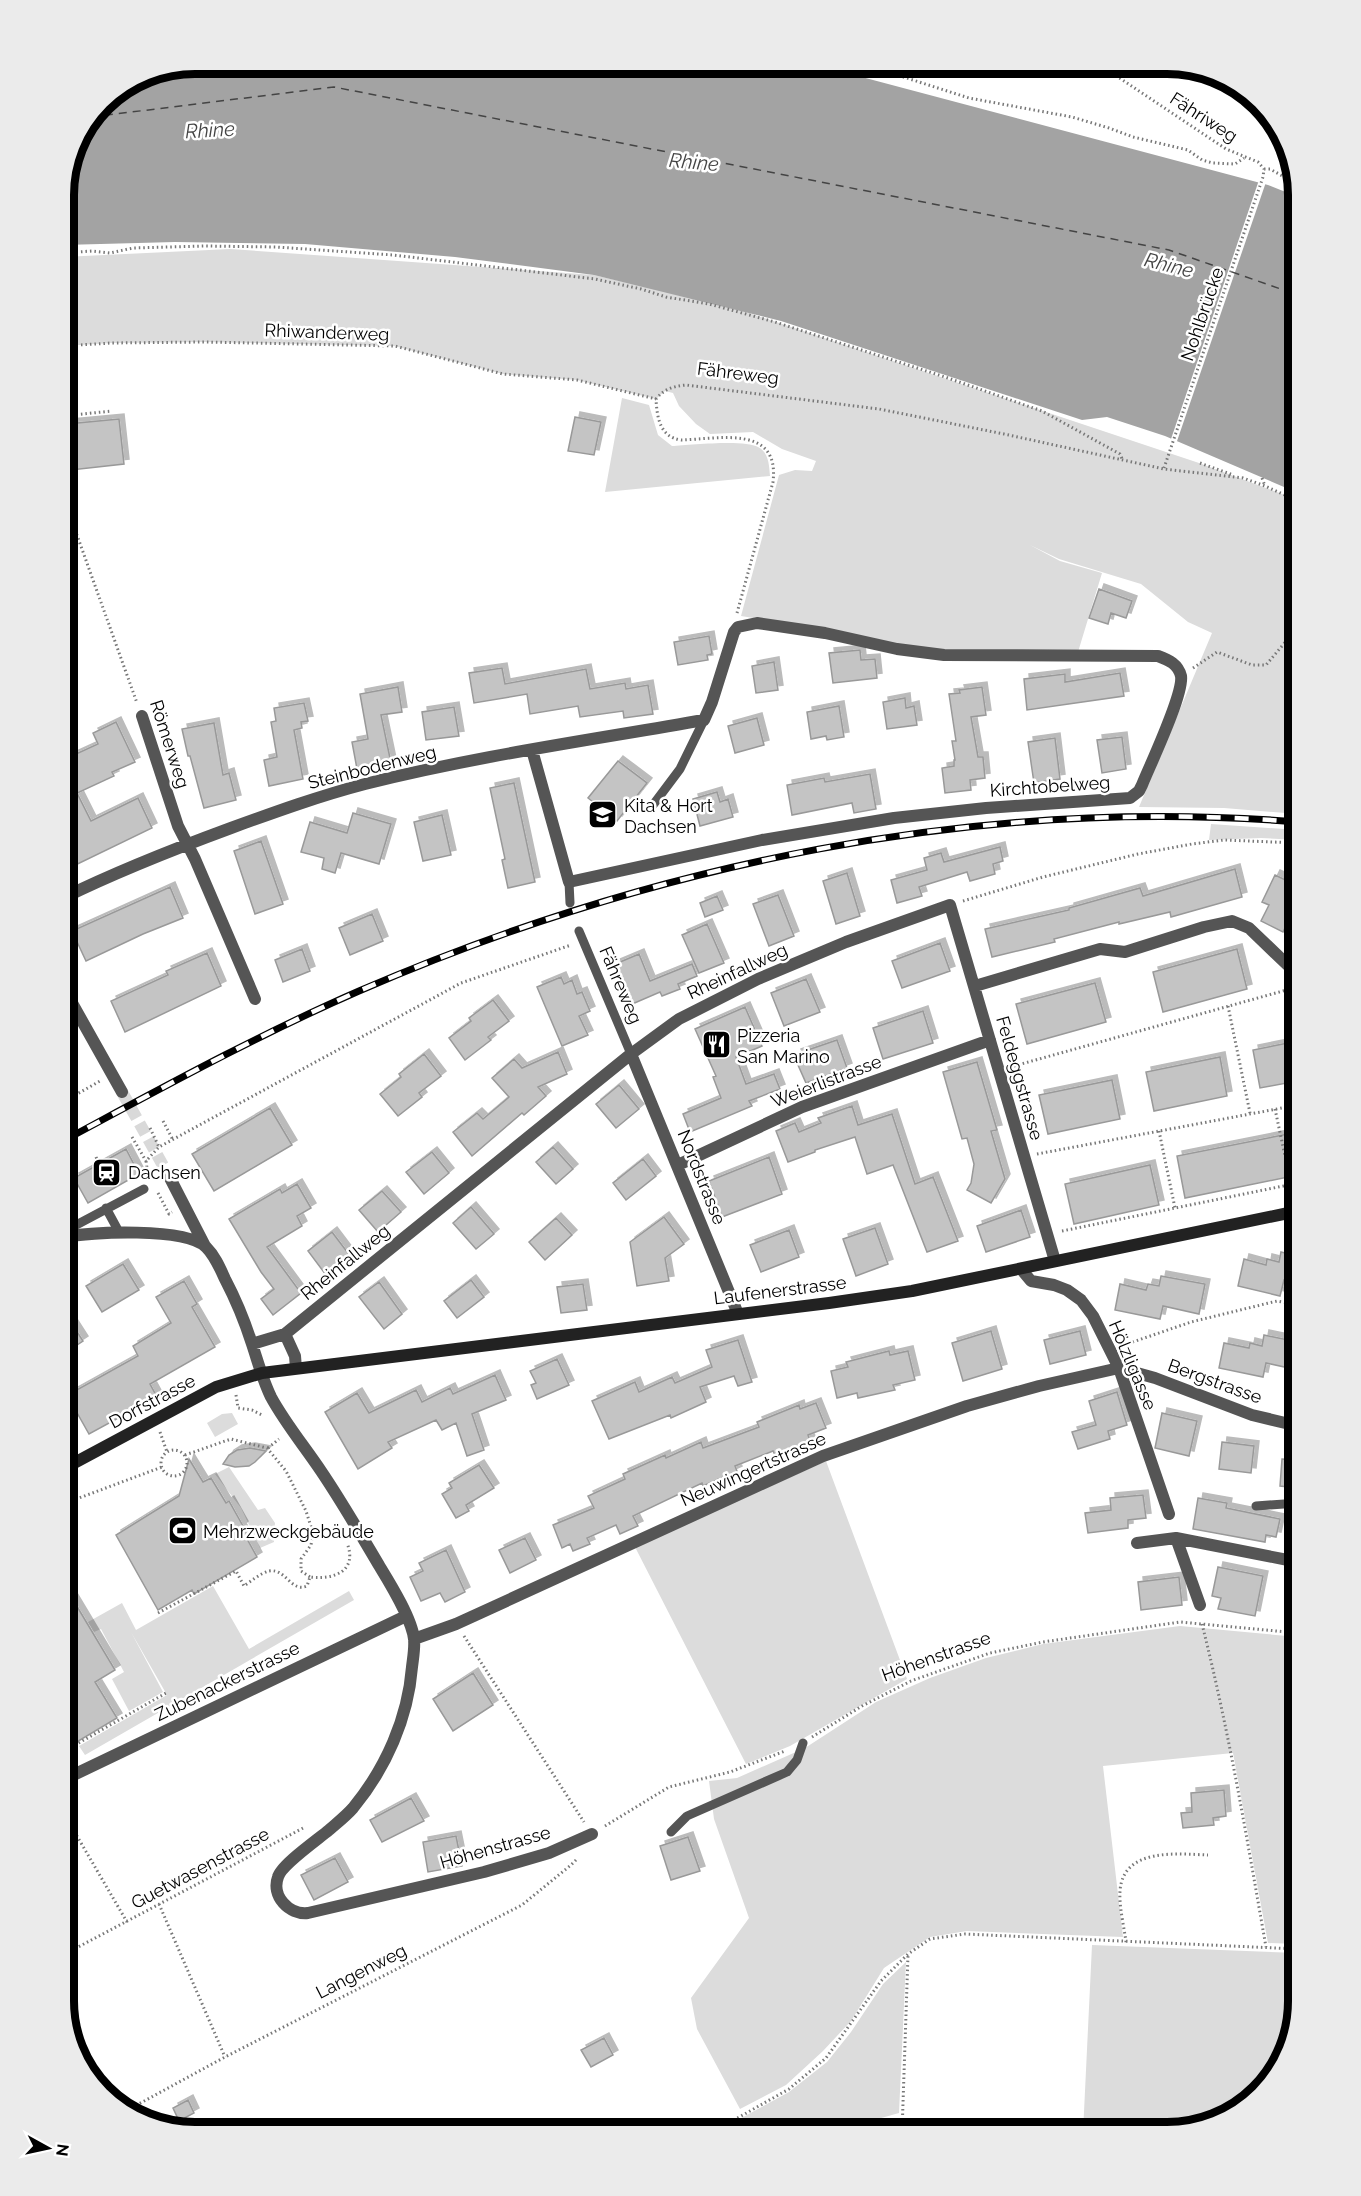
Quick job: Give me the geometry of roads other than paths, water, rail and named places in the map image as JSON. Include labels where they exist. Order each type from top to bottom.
[{"type":"street","name":"Kirchtobelweg","points":[[569,882],[762,840],[894,818],[986,808],[1130,798],[1139,791],[1142,785],[1179,692],[1181,675],[1176,666],[1158,656],[944,655],[897,649],[825,633],[757,623],[738,627],[730,639],[712,702],[704,720]]},
{"type":"street","name":"Römerweg","points":[[142,716],[178,826],[255,999]]},
{"type":"street","name":"Steinbodenweg","points":[[74,892],[109,875],[187,844],[363,784],[532,750],[704,720]]},
{"type":"street","points":[[532,750],[569,882]]},
{"type":"street","name":"Feldeggstrasse","points":[[950,905],[1055,1261]]},
{"type":"street","name":"Rheinfallweg","points":[[252,1344],[285,1334],[631,1054],[679,1019],[748,984],[846,942],[950,905]]},
{"type":"street","points":[[975,986],[1100,949],[1125,952],[1204,927],[1232,921],[1249,928],[1288,965]]},
{"type":"street","points":[[74,1007],[122,1092]]},
{"type":"street","name":"Weierlistrasse","points":[[678,1165],[802,1107],[990,1040]]},
{"type":"street","name":"Nordstrasse","points":[[631,1054],[738,1314]]},
{"type":"street","name":"Höhenstrasse","points":[[170,1178],[205,1246],[215,1259],[230,1288],[272,1398],[393,1588],[414,1639],[405,1713],[392,1746],[372,1782],[352,1809],[283,1866],[277,1878],[278,1891],[283,1903],[291,1911],[299,1914],[308,1913],[484,1872],[549,1853],[592,1834]]},
{"type":"street","name":"Laufenerstrasse","points":[[262,1373],[912,1291],[1288,1213]]},
{"type":"street","points":[[74,1236],[119,1232],[176,1236],[205,1246]]},
{"type":"street","name":"Hölzligasse","points":[[1021,1269],[1031,1281],[1054,1285],[1076,1295],[1088,1307],[1119,1368],[1169,1514]]},
{"type":"street","points":[[285,1334],[295,1356],[296,1368]]},
{"type":"street","name":"Bergstrasse","points":[[1119,1368],[1155,1378],[1252,1415],[1288,1424]]},
{"type":"street","name":"Neuwingertstrasse","points":[[414,1639],[456,1624],[823,1456],[967,1406],[1039,1386],[1119,1368]]},
{"type":"street","name":"Dorfstrasse","points":[[74,1463],[216,1387],[262,1373]]},
{"type":"street","points":[[1137,1543],[1176,1538],[1288,1560]]},
{"type":"street","points":[[1176,1538],[1200,1605]]},
{"type":"street","name":"Zubenackerstrasse","points":[[74,1775],[406,1616]]},
{"type":"lane","points":[[652,806],[680,769],[704,720]]},
{"type":"lane","points":[[569,882],[570,903]]},
{"type":"lane","name":"Fähreweg","points":[[579,931],[631,1054]]},
{"type":"lane","points":[[74,1226],[144,1189]]},
{"type":"lane","points":[[106,1208],[119,1232]]},
{"type":"lane","points":[[1256,1506],[1288,1504]]},
{"type":"lane","points":[[671,1832],[687,1816],[787,1772],[797,1760],[802,1743]]},
{"type":"water","name":"Rhine","points":[[187,74],[850,74],[1268,185],[1288,193],[1288,489],[1165,436],[1107,417],[1082,420],[781,321],[594,275],[455,257],[305,244],[175,242],[74,245],[75,179],[83,148],[94,127],[127,94],[148,83],[171,76]]},
{"type":"tunnel","points":[[122,1092],[170,1178]]},
{"type":"railway","points":[[74,1135],[247,1044],[359,991],[470,946],[584,907],[700,875],[818,849],[938,831],[1057,820],[1178,817],[1288,822]]},
{"type":"place","name":"Kita & Hort Dachsen","points":[[603,815]]},
{"type":"place","name":"Pizzeria San Marino","points":[[716,1045]]},
{"type":"place","name":"Dachsen","points":[[107,1172]]},
{"type":"place","name":"Mehrzweckgebäude","points":[[182,1531]]}]
